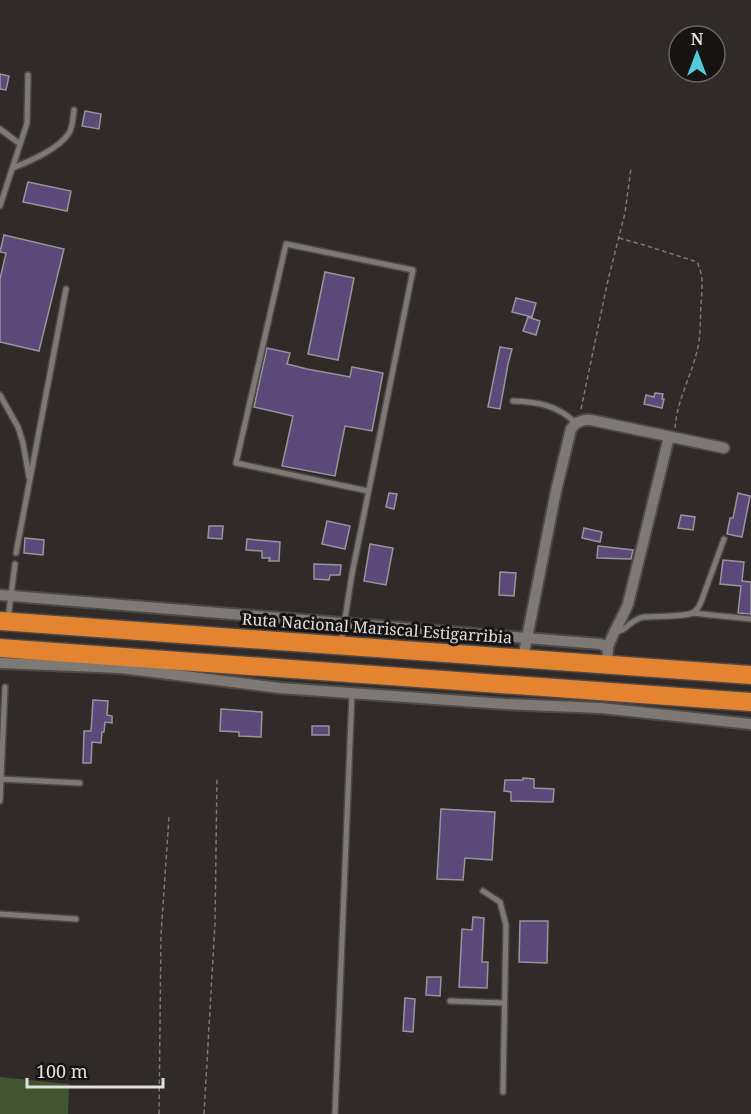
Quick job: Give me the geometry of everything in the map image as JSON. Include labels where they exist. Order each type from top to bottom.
[{"type":"highway","name":"Ruta Nacional Mariscal Estigarribia","points":[[4,621],[523,658],[608,656],[751,675]]},
{"type":"highway","points":[[0,648],[751,702]]},
{"type":"street","points":[[523,658],[556,491],[571,429],[582,420],[591,420],[724,448]]},
{"type":"street","points":[[608,656],[614,632],[628,604],[672,437]]},
{"type":"street","points":[[5,596],[600,644],[608,656]]},
{"type":"street","points":[[0,663],[121,668],[280,688],[505,704],[601,708],[751,724]]},
{"type":"lane","points":[[0,206],[27,123],[28,75]]},
{"type":"lane","points":[[13,168],[54,148],[70,132],[74,110]]},
{"type":"lane","points":[[0,129],[20,144]]},
{"type":"lane","points":[[341,645],[352,574],[413,270],[286,244],[236,463],[368,491]]},
{"type":"lane","points":[[16,553],[66,289]]},
{"type":"lane","points":[[0,394],[18,427],[30,482]]},
{"type":"lane","points":[[513,400],[536,402],[567,414],[577,423]]},
{"type":"lane","points":[[693,613],[701,602],[724,539]]},
{"type":"lane","points":[[4,621],[5,596],[15,564]]},
{"type":"lane","points":[[614,632],[622,631],[632,621],[640,618],[693,613],[751,619]]},
{"type":"lane","points":[[0,801],[5,687]]},
{"type":"lane","points":[[335,1114],[352,693]]},
{"type":"lane","points":[[1,779],[80,783]]},
{"type":"lane","points":[[483,891],[500,902],[506,925],[503,1092]]},
{"type":"lane","points":[[0,914],[76,919]]},
{"type":"lane","points":[[450,1001],[504,1003]]},
{"type":"path","points":[[577,423],[608,280],[620,238],[631,168]]},
{"type":"path","points":[[620,238],[697,262],[702,272],[703,285],[697,350],[676,414],[672,437]]},
{"type":"path","points":[[204,1114],[214,923],[217,777]]},
{"type":"path","points":[[159,1114],[161,935],[169,817]]},
{"type":"green space","points":[[0,1077],[69,1084],[68,1114],[0,1114]]},
{"type":"building","points":[[0,74],[9,76],[6,90],[0,89]]},
{"type":"building","points":[[85,111],[101,114],[99,129],[82,126]]},
{"type":"building","points":[[28,182],[71,191],[67,211],[23,202]]},
{"type":"building","points":[[4,235],[64,249],[39,351],[0,342],[0,279],[6,253],[0,252]]},
{"type":"building","points":[[325,272],[354,278],[338,360],[308,354]]},
{"type":"building","points":[[516,298],[536,303],[532,317],[512,312]]},
{"type":"building","points":[[528,317],[540,321],[536,335],[523,331]]},
{"type":"building","points":[[500,347],[512,349],[500,409],[488,407]]},
{"type":"building","points":[[267,348],[290,353],[287,364],[307,369],[350,377],[352,367],[383,373],[372,431],[345,426],[335,476],[282,466],[293,416],[254,407]]},
{"type":"building","points":[[655,393],[663,394],[662,408],[644,404],[646,395],[654,397]]},
{"type":"building","points":[[389,493],[397,494],[394,509],[386,507]]},
{"type":"building","points":[[738,493],[750,496],[742,537],[727,534]]},
{"type":"building","points":[[681,515],[695,517],[693,530],[678,528]]},
{"type":"building","points":[[327,521],[350,526],[345,549],[322,544]]},
{"type":"building","points":[[209,526],[223,526],[222,539],[208,538]]},
{"type":"building","points":[[584,528],[602,532],[600,542],[582,538]]},
{"type":"building","points":[[25,538],[44,540],[43,555],[24,553]]},
{"type":"building","points":[[247,539],[280,542],[279,561],[262,558],[262,551],[246,550]]},
{"type":"building","points":[[370,544],[393,548],[386,585],[364,581]]},
{"type":"building","points":[[598,546],[633,550],[631,559],[597,558]]},
{"type":"building","points":[[723,560],[744,562],[742,581],[751,582],[751,614],[738,613],[741,586],[720,584]]},
{"type":"building","points":[[314,564],[341,565],[340,575],[330,575],[329,580],[314,579]]},
{"type":"building","points":[[500,572],[516,573],[514,596],[499,595]]},
{"type":"building","points":[[93,700],[108,701],[107,715],[112,716],[112,723],[105,722],[101,743],[92,742],[91,763],[83,763],[84,731],[91,731]]},
{"type":"building","points":[[221,709],[262,712],[261,737],[239,736],[239,732],[220,731]]},
{"type":"building","points":[[312,726],[329,726],[329,735],[312,735]]},
{"type":"building","points":[[523,778],[534,779],[534,788],[554,789],[553,802],[511,801],[511,792],[504,791],[505,780],[523,780]]},
{"type":"building","points":[[441,809],[495,812],[492,860],[465,858],[463,880],[437,879]]},
{"type":"building","points":[[473,917],[484,918],[482,962],[488,962],[487,988],[459,987],[462,929],[472,930]]},
{"type":"building","points":[[520,921],[548,921],[547,963],[519,962]]},
{"type":"building","points":[[427,977],[441,977],[440,996],[426,995]]},
{"type":"building","points":[[405,998],[415,999],[413,1032],[403,1031]]}]
